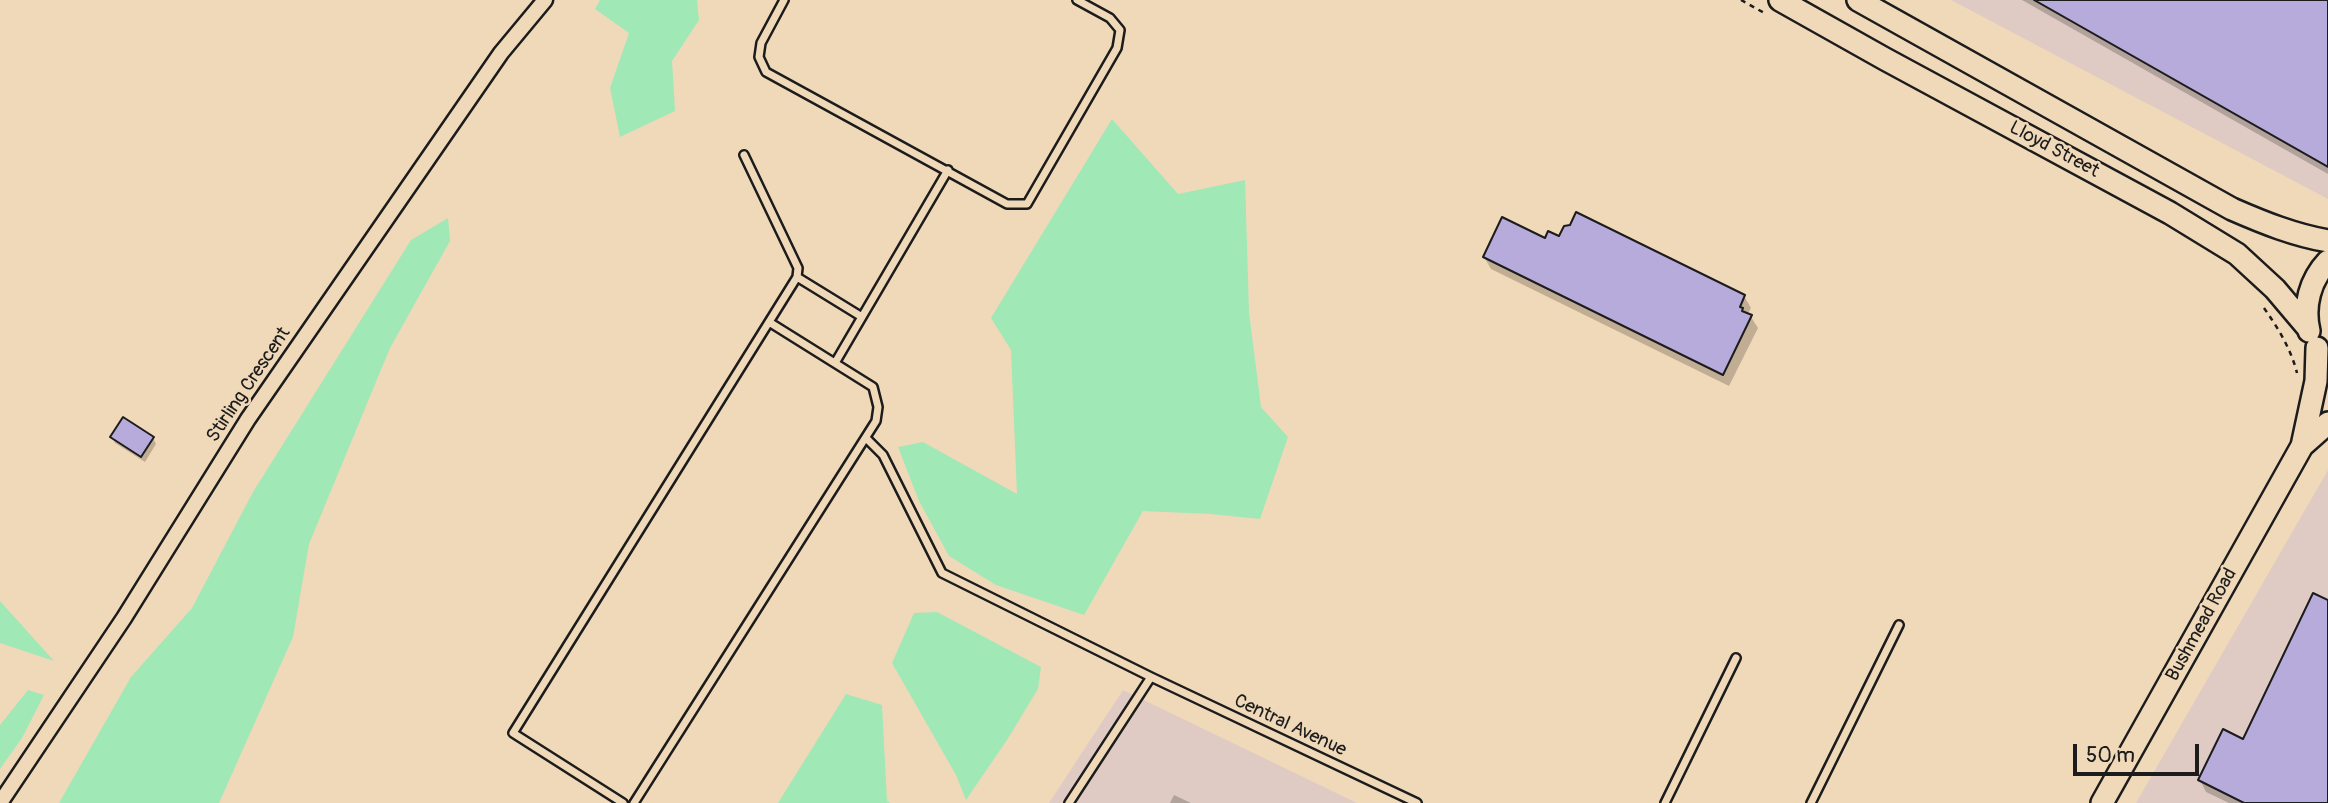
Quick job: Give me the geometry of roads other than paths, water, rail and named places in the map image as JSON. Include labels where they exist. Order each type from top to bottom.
[{"type":"main road","name":"Lloyd Street","points":[[1780,0],[1885,60],[2170,213],[2237,254],[2275,289],[2308,328]]},
{"type":"main road","name":"Lloyd Street","points":[[1857,0],[2232,209],[2270,226],[2328,241]]},
{"type":"main road","points":[[2322,356],[2308,328],[2309,293],[2318,273],[2328,261]]},
{"type":"main road","name":"Bushmead Road","points":[[2102,803],[2302,446],[2322,356]]},
{"type":"main road","name":"Bushmead Road","points":[[2302,446],[2328,423]]},
{"type":"street","name":"Stirling Crescent","points":[[1,803],[124,618],[248,419],[501,52],[545,0]]},
{"type":"lane","points":[[785,0],[761,43],[759,57],[766,72],[1007,204],[1027,204],[1117,48],[1120,30],[1110,18],[1077,0]]},
{"type":"lane","points":[[623,803],[513,733],[797,277],[798,268],[744,155]]},
{"type":"lane","points":[[835,363],[948,170]]},
{"type":"lane","points":[[797,277],[862,317]]},
{"type":"lane","points":[[634,803],[876,421],[878,407],[873,387],[769,322]]},
{"type":"lane","name":"Central Avenue","points":[[866,438],[883,455],[942,573],[1151,677],[1417,803]]},
{"type":"lane","points":[[1811,803],[1899,625]]},
{"type":"lane","points":[[1665,803],[1736,658]]},
{"type":"lane","points":[[1069,803],[1151,677]]}]
